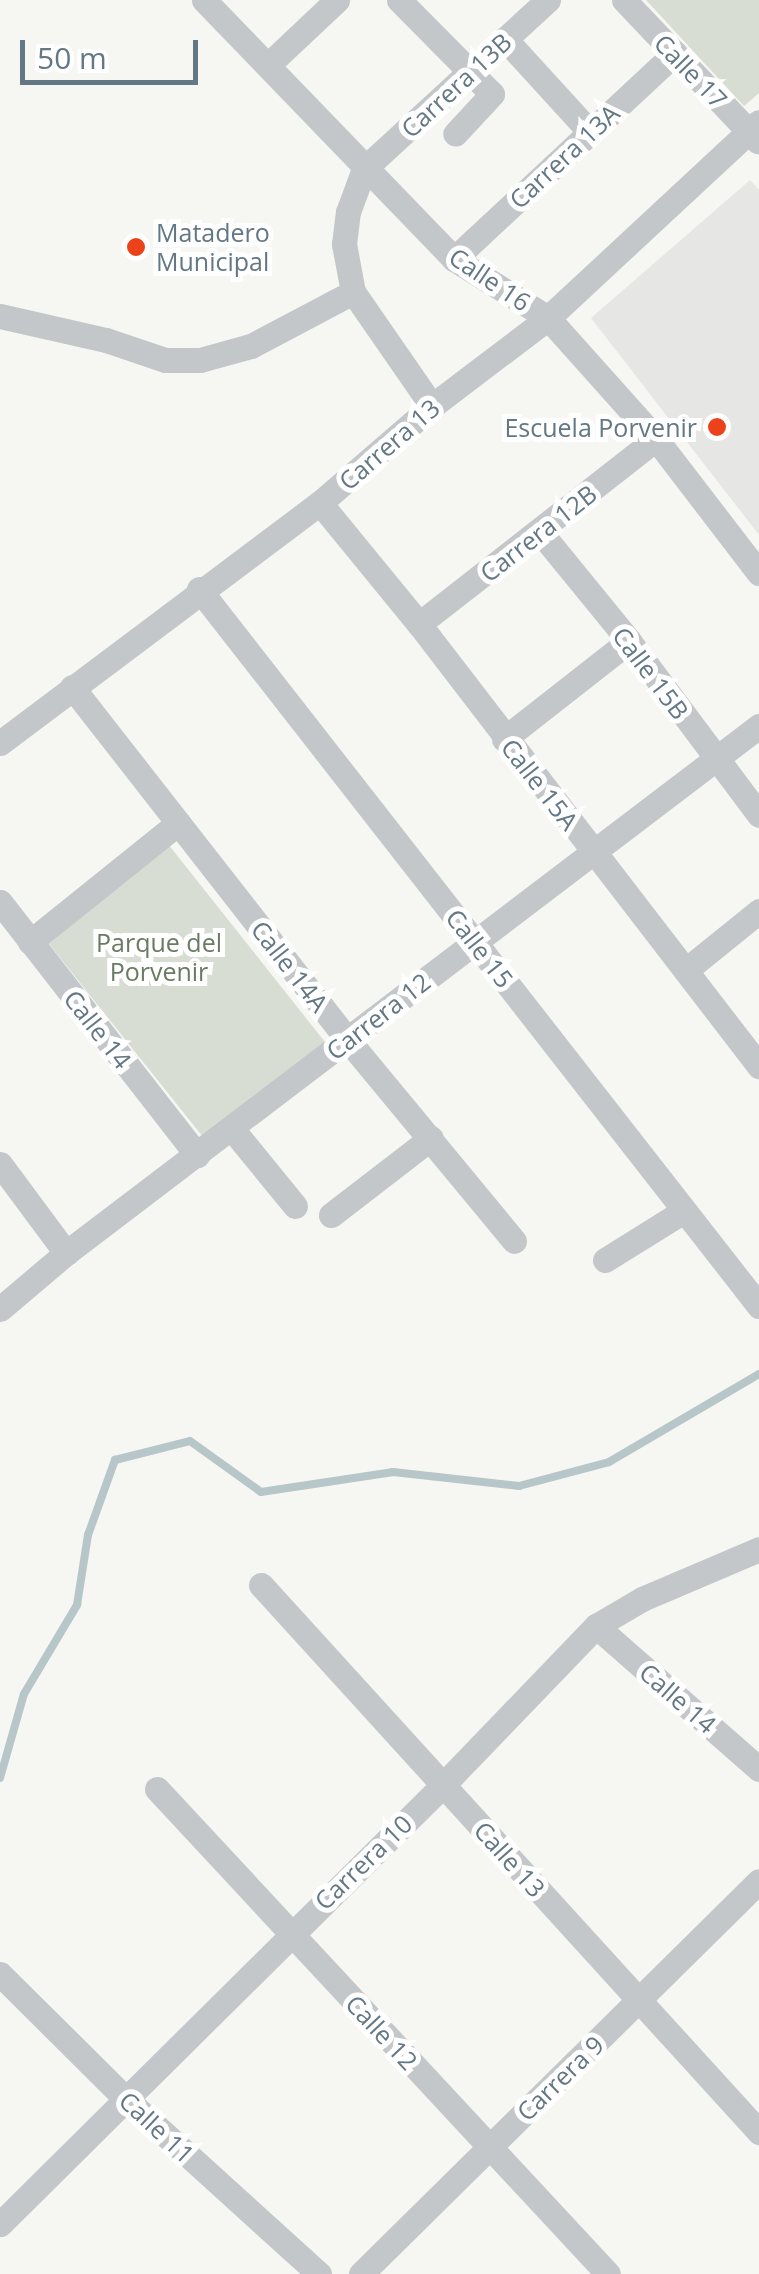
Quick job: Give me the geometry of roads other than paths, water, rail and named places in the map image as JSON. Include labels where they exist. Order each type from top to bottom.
[{"type":"street","name":"Calle 16","points":[[204,0],[364,170],[454,258],[548,318],[656,440],[759,574]]},
{"type":"street","points":[[268,65],[337,0]]},
{"type":"street","points":[[399,0],[492,94],[455,134]]},
{"type":"street","name":"Carrera 13B","points":[[364,170],[548,0]]},
{"type":"street","name":"Calle 17","points":[[624,0],[756,132]]},
{"type":"street","points":[[505,39],[590,132]]},
{"type":"street","name":"Carrera 13A","points":[[454,258],[674,54]]},
{"type":"street","name":"Carrera 13","points":[[0,742],[199,590],[320,504],[432,406],[548,318],[756,132]]},
{"type":"street","points":[[364,170],[348,212],[344,244],[353,292],[432,406]]},
{"type":"street","points":[[0,316],[106,340],[165,360],[200,360],[251,346],[353,292]]},
{"type":"street","name":"Carrera 12B","points":[[419,624],[656,440]]},
{"type":"street","name":"Calle 15A","points":[[320,504],[419,624],[759,1066]]},
{"type":"street","name":"Calle 15B","points":[[541,532],[629,640],[759,816]]},
{"type":"street","name":"Calle 15","points":[[199,590],[759,1306]]},
{"type":"street","points":[[504,739],[629,640]]},
{"type":"street","name":"Calle 14A","points":[[72,686],[347,1039],[514,1241]]},
{"type":"street","name":"Carrera 12","points":[[0,1310],[66,1253],[475,941],[596,854],[759,726]]},
{"type":"street","points":[[30,942],[178,823]]},
{"type":"street","name":"Calle 14","points":[[0,902],[197,1154]]},
{"type":"street","points":[[686,970],[759,911]]},
{"type":"street","points":[[232,1130],[294,1206]]},
{"type":"street","points":[[331,1215],[431,1138]]},
{"type":"street","points":[[0,1164],[66,1253]]},
{"type":"street","points":[[605,1260],[682,1212]]},
{"type":"street","name":"Carrera 10","points":[[0,2224],[443,1785],[596,1626],[642,1599],[759,1548]]},
{"type":"street","name":"Calle 13","points":[[261,1585],[759,2132]]},
{"type":"street","name":"Calle 14","points":[[596,1626],[759,1770]]},
{"type":"street","name":"Calle 12","points":[[156,1789],[608,2274]]},
{"type":"street","name":"Carrera 9","points":[[360,2274],[759,1881]]},
{"type":"street","name":"Calle 11","points":[[0,1974],[125,2098],[319,2274]]},
{"type":"waterway","points":[[0,1778],[24,1694],[77,1605],[88,1535],[115,1460],[190,1441],[261,1492],[393,1472],[519,1486],[609,1462],[759,1374]]},
{"type":"place","name":"Matadero Municipal","points":[[136,247]]},
{"type":"place","name":"Escuela Porvenir","points":[[717,427]]},
{"type":"park label","name":"Parque del Porvenir","points":[[159,958]]}]
